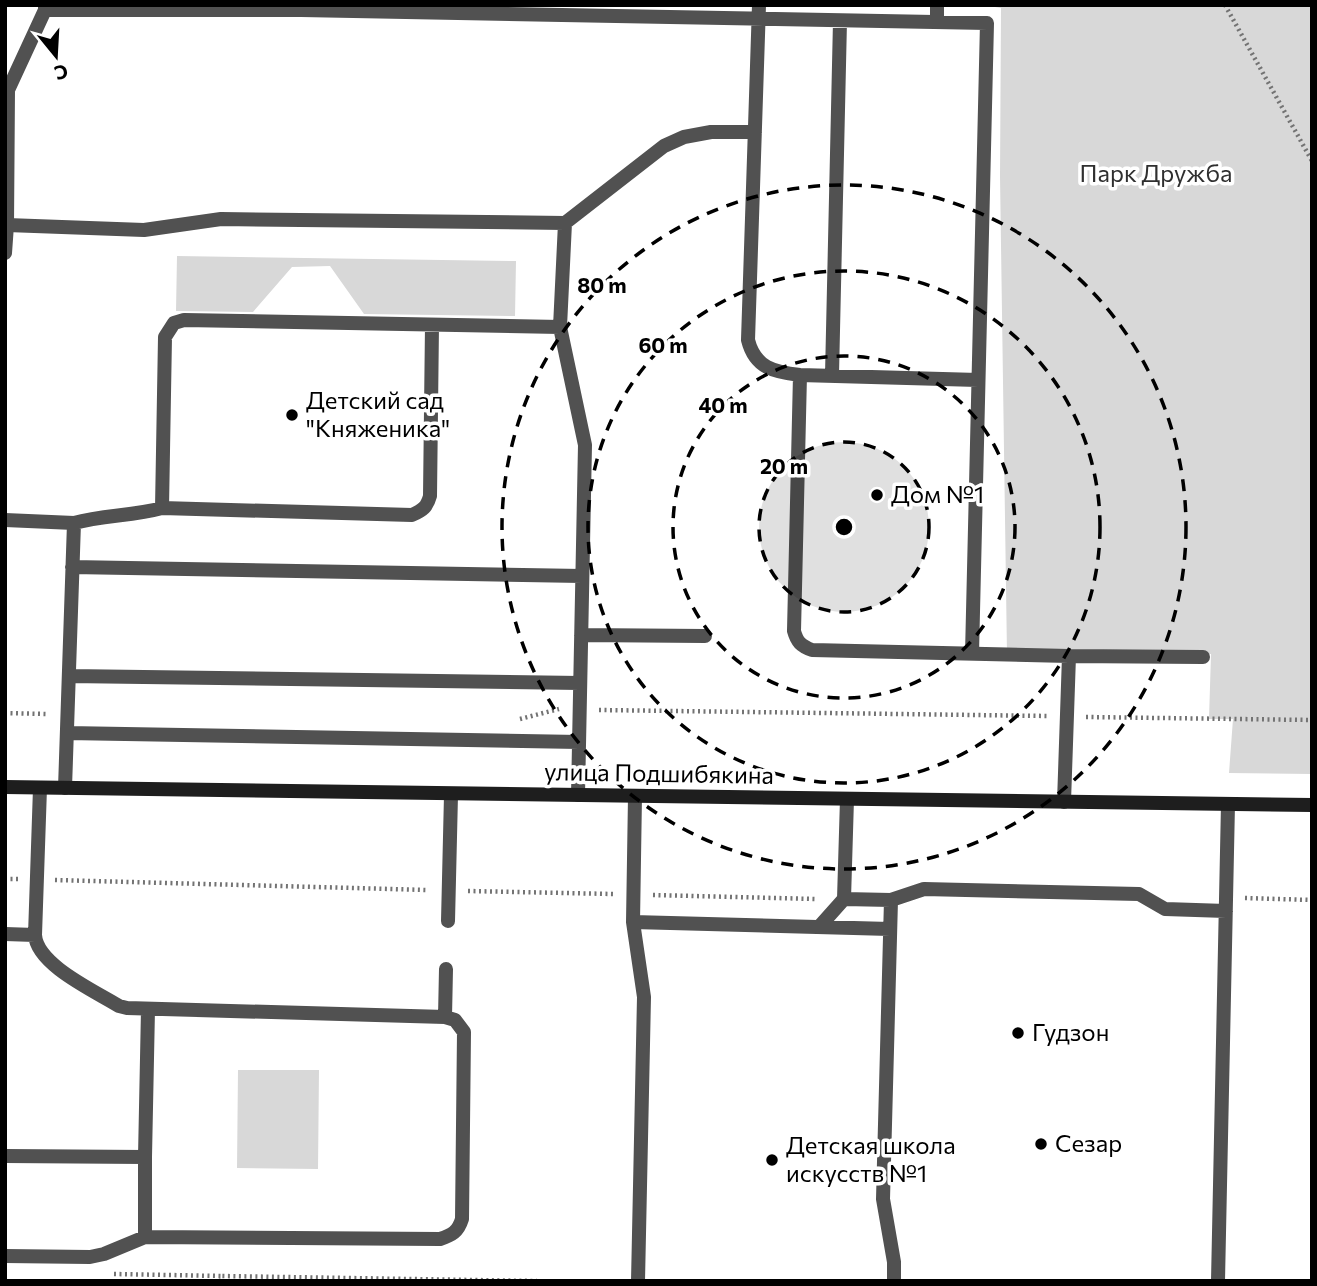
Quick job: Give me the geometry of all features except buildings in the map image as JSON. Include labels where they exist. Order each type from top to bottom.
[{"type":"street","name":"улица Подшибякина","points":[[5,787],[1312,806]]},
{"type":"lane","points":[[937,5],[937,22]]},
{"type":"lane","points":[[5,253],[8,90],[45,7],[759,13],[840,21],[988,23],[972,654]]},
{"type":"lane","points":[[759,13],[748,340],[756,359],[764,367],[800,375],[978,380]]},
{"type":"lane","points":[[832,376],[840,21]]},
{"type":"lane","points":[[7,225],[144,230],[221,219],[565,223],[664,146],[684,137],[711,132],[755,132]]},
{"type":"lane","points":[[565,223],[560,327],[585,444],[578,795]]},
{"type":"lane","points":[[162,508],[165,337],[174,323],[184,320],[560,327]]},
{"type":"lane","points":[[5,520],[74,523],[162,508],[412,515],[428,504],[430,496],[432,325]]},
{"type":"lane","points":[[800,375],[794,631],[796,639],[803,646],[812,650],[1203,657]]},
{"type":"lane","points":[[65,788],[74,523]]},
{"type":"lane","points":[[72,567],[582,576]]},
{"type":"lane","points":[[581,635],[705,636]]},
{"type":"lane","points":[[1064,802],[1069,656]]},
{"type":"lane","points":[[69,676],[580,683]]},
{"type":"lane","points":[[67,733],[579,742]]},
{"type":"lane","points":[[5,1255],[90,1257],[104,1255],[145,1237],[440,1239],[452,1236],[462,1219],[464,1032],[455,1020],[445,1017],[119,1006],[49,962],[36,944],[40,788]]},
{"type":"lane","points":[[448,921],[451,795]]},
{"type":"lane","points":[[635,796],[633,922],[644,997],[638,1281]]},
{"type":"lane","points":[[819,927],[845,899],[848,799]]},
{"type":"lane","points":[[1218,1281],[1228,804]]},
{"type":"lane","points":[[845,899],[891,900],[925,889],[1139,894],[1164,909],[1226,904]]},
{"type":"lane","points":[[891,900],[883,1199],[894,1262],[894,1281]]},
{"type":"lane","points":[[633,922],[890,929]]},
{"type":"lane","points":[[5,934],[35,935]]},
{"type":"lane","points":[[445,1017],[446,969]]},
{"type":"lane","points":[[145,1237],[148,1009]]},
{"type":"lane","points":[[5,1156],[145,1157]]},
{"type":"path","points":[[1225,5],[1312,161]]},
{"type":"path","points":[[519,719],[553,709],[1312,720]]},
{"type":"path","points":[[5,713],[68,714]]},
{"type":"path","points":[[1226,904],[1312,900]]},
{"type":"path","points":[[222,1281],[222,1276],[537,1281]]},
{"type":"green space","name":"Парк Дружба","points":[[983,5],[1312,5],[1312,774],[1229,773],[1233,719],[1209,719],[1211,654],[1007,655],[1000,176],[1001,8]]},
{"type":"green space","points":[[177,256],[516,261],[515,316],[364,314],[330,266],[292,267],[253,312],[176,311]]},
{"type":"green space","points":[[238,1070],[319,1070],[318,1169],[237,1168]]},
{"type":"place","name":"Детский сад \"Княженика\"","points":[[292,415]]},
{"type":"place","name":"Дом №1","points":[[877,495]]},
{"type":"place","name":"Гудзон","points":[[1018,1033]]},
{"type":"place","name":"Сезар","points":[[1041,1144]]},
{"type":"place","name":"Детская школа искусств №1","points":[[772,1160]]}]
